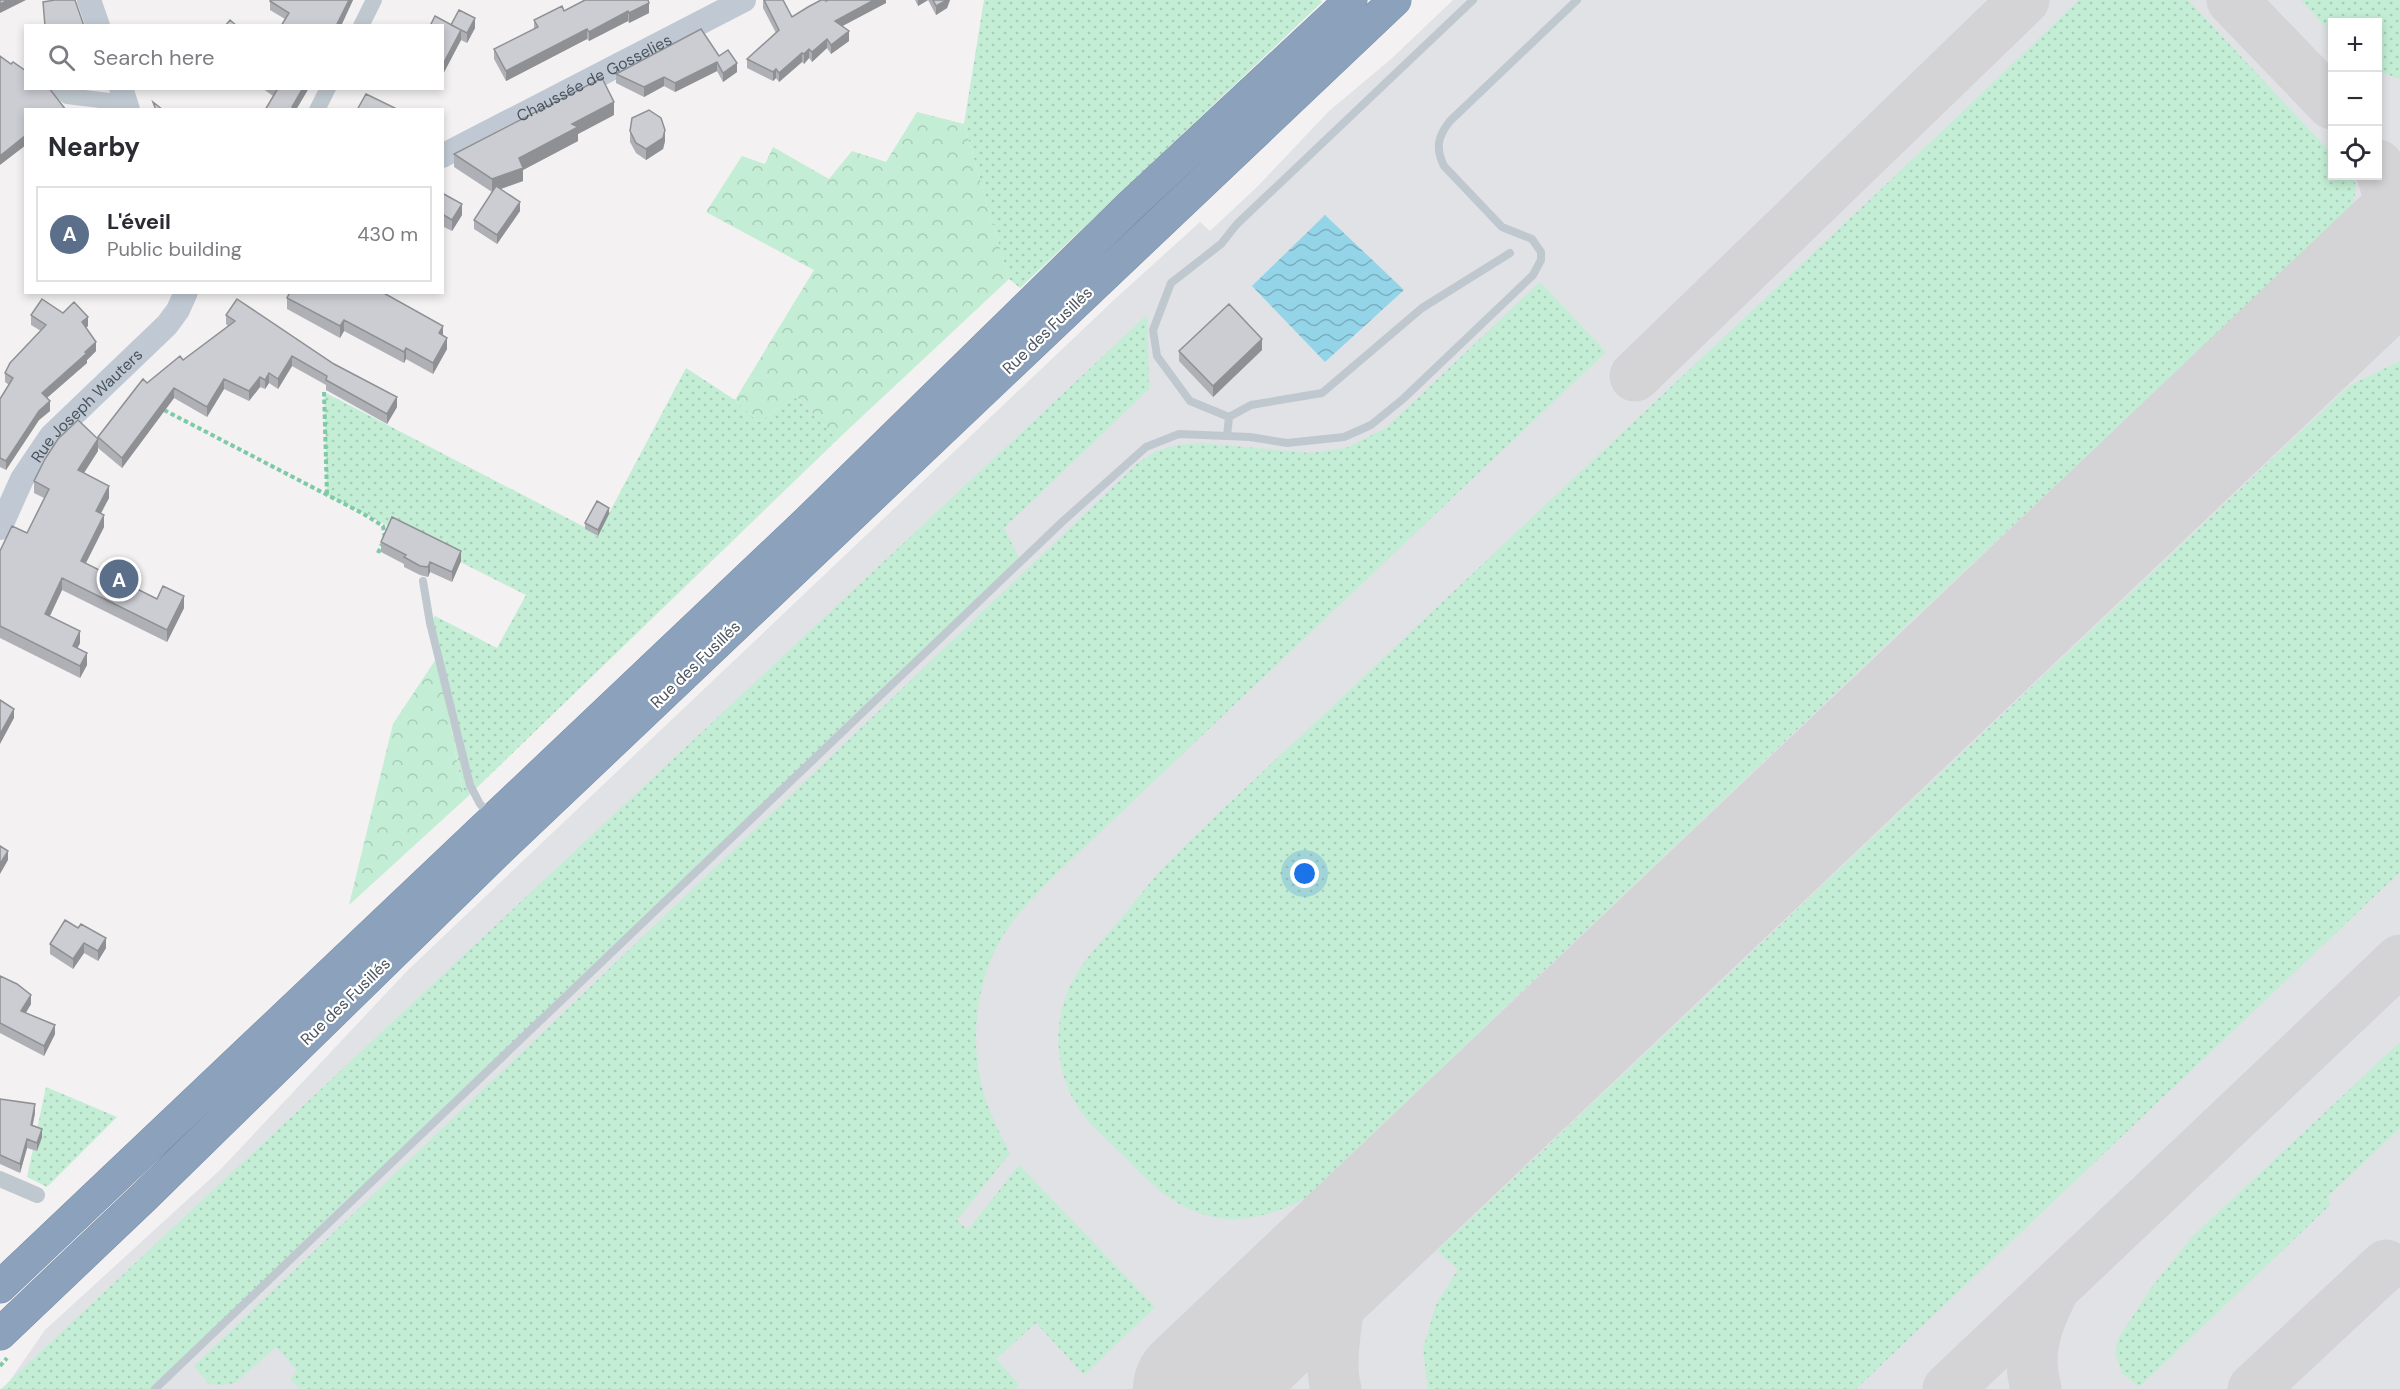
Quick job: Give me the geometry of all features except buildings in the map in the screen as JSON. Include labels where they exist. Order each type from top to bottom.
[{"type":"highway","name":"Rue des Fusillés","points":[[2,1284],[797,531],[1131,206],[1351,0]]},
{"type":"highway","name":"Rue des Fusillés","points":[[0,1334],[144,1197],[500,849],[1395,0]]},
{"type":"street","points":[[89,0],[97,24]]},
{"type":"street","points":[[362,24],[374,0]]},
{"type":"street","name":"Chaussée de Gosselies","points":[[444,155],[744,0]]},
{"type":"street","points":[[61,90],[67,96],[125,100]]},
{"type":"street","points":[[318,108],[327,90]]},
{"type":"street","name":"Rue Joseph Wauters","points":[[0,528],[22,479],[51,436],[167,326],[185,294]]},
{"type":"street","points":[[0,1179],[37,1194]]},
{"type":"lane","points":[[1228,417],[1190,400],[1156,356],[1153,330],[1171,283],[1221,244],[1237,224],[1473,0]]},
{"type":"lane","points":[[155,1389],[1062,522],[1146,447],[1179,434],[1250,437],[1287,443],[1344,437],[1371,425],[1402,399],[1533,275],[1541,260],[1536,244],[1525,235],[1502,227],[1444,166],[1437,144],[1441,132],[1450,122],[1577,0]]},
{"type":"lane","points":[[1228,417],[1251,405],[1322,393],[1422,308],[1510,253]]},
{"type":"lane","points":[[1227,436],[1228,417]]},
{"type":"lane","points":[[423,581],[430,623],[470,784],[480,804],[493,818]]},
{"type":"path","points":[[324,392],[327,495]]},
{"type":"path","points":[[164,410],[383,526],[385,537],[378,553]]},
{"type":"shaded area","points":[[1453,0],[2400,0],[2400,1389],[14,1389],[11,1379],[45,1330],[220,1170],[408,970],[1115,299],[1200,222],[1210,231],[1259,185],[1329,111],[1390,60]]},
{"type":"green space","points":[[984,0],[1320,0],[1322,2],[1020,288],[1009,279],[964,124]]},
{"type":"green space","points":[[2079,0],[2188,0],[2328,150],[2328,180],[2354,180],[2356,188],[2350,209],[1911,621],[1304,1199],[1266,1214],[1230,1219],[1196,1212],[1160,1191],[1087,1119],[1078,1107],[1065,1080],[1059,1051],[1060,1021],[1067,993],[1077,973],[1149,884],[1207,824]]},
{"type":"green space","points":[[2301,0],[2400,0],[2400,79],[2382,72],[2382,18],[2328,18],[2328,30]]},
{"type":"green space","points":[[917,112],[964,124],[1009,279],[838,439],[797,397],[758,422],[735,400],[814,270],[706,212],[742,156],[765,164],[773,147],[829,179],[852,151],[886,162]]},
{"type":"green space","points":[[1540,282],[1606,352],[1055,875],[1015,918],[994,953],[980,997],[976,1044],[983,1090],[994,1122],[1010,1153],[957,1220],[968,1230],[1019,1165],[1155,1307],[1084,1375],[1036,1323],[996,1359],[1019,1385],[1014,1389],[300,1389],[290,1379],[297,1370],[276,1347],[235,1383],[209,1384],[194,1366],[1138,463],[1157,451],[1177,445],[1199,443],[1310,453],[1346,448],[1386,428]]},
{"type":"green space","points":[[1147,315],[1149,389],[1004,528],[1021,562],[157,1389],[1,1389]]},
{"type":"green space","points":[[2400,361],[2400,872],[1856,1389],[1428,1389],[1423,1349],[1436,1305],[1458,1269],[1437,1251],[2349,386]]},
{"type":"green space","points":[[686,368],[735,400],[758,422],[797,397],[838,439],[464,800],[440,665],[430,623],[435,616],[497,648],[526,595],[327,495],[324,392],[598,534]]},
{"type":"green space","points":[[438,656],[464,800],[349,905],[393,724]]},
{"type":"green space","points":[[2400,1042],[2400,1128],[2328,1196],[2330,1205],[2139,1387],[2122,1373],[2115,1354],[2119,1337],[2152,1287],[2192,1237]]},
{"type":"green space","points":[[46,1087],[117,1117],[47,1187],[27,1177]]},
{"type":"water","points":[[1325,215],[1404,290],[1325,362],[1252,286]]},
{"type":"taxiway","points":[[1635,376],[2024,0]]},
{"type":"taxiway","points":[[2232,0],[2328,100]]},
{"type":"taxiway","points":[[2361,284],[2376,256],[2386,227],[2387,197],[2382,176]]},
{"type":"taxiway","points":[[2286,355],[2355,315],[2400,300]]},
{"type":"taxiway","points":[[1948,1389],[2400,960]]},
{"type":"taxiway","points":[[1336,1389],[1333,1369],[1335,1334],[1339,1309],[1353,1265],[1390,1210],[1424,1175]]},
{"type":"taxiway","points":[[2253,1389],[2386,1265]]},
{"type":"taxiway","points":[[2036,1389],[2032,1351],[2041,1316],[2052,1293]]},
{"type":"runway","points":[[1197,1389],[2400,247]]},
{"type":"place","name":"L'éveil","points":[[119,579]]}]
